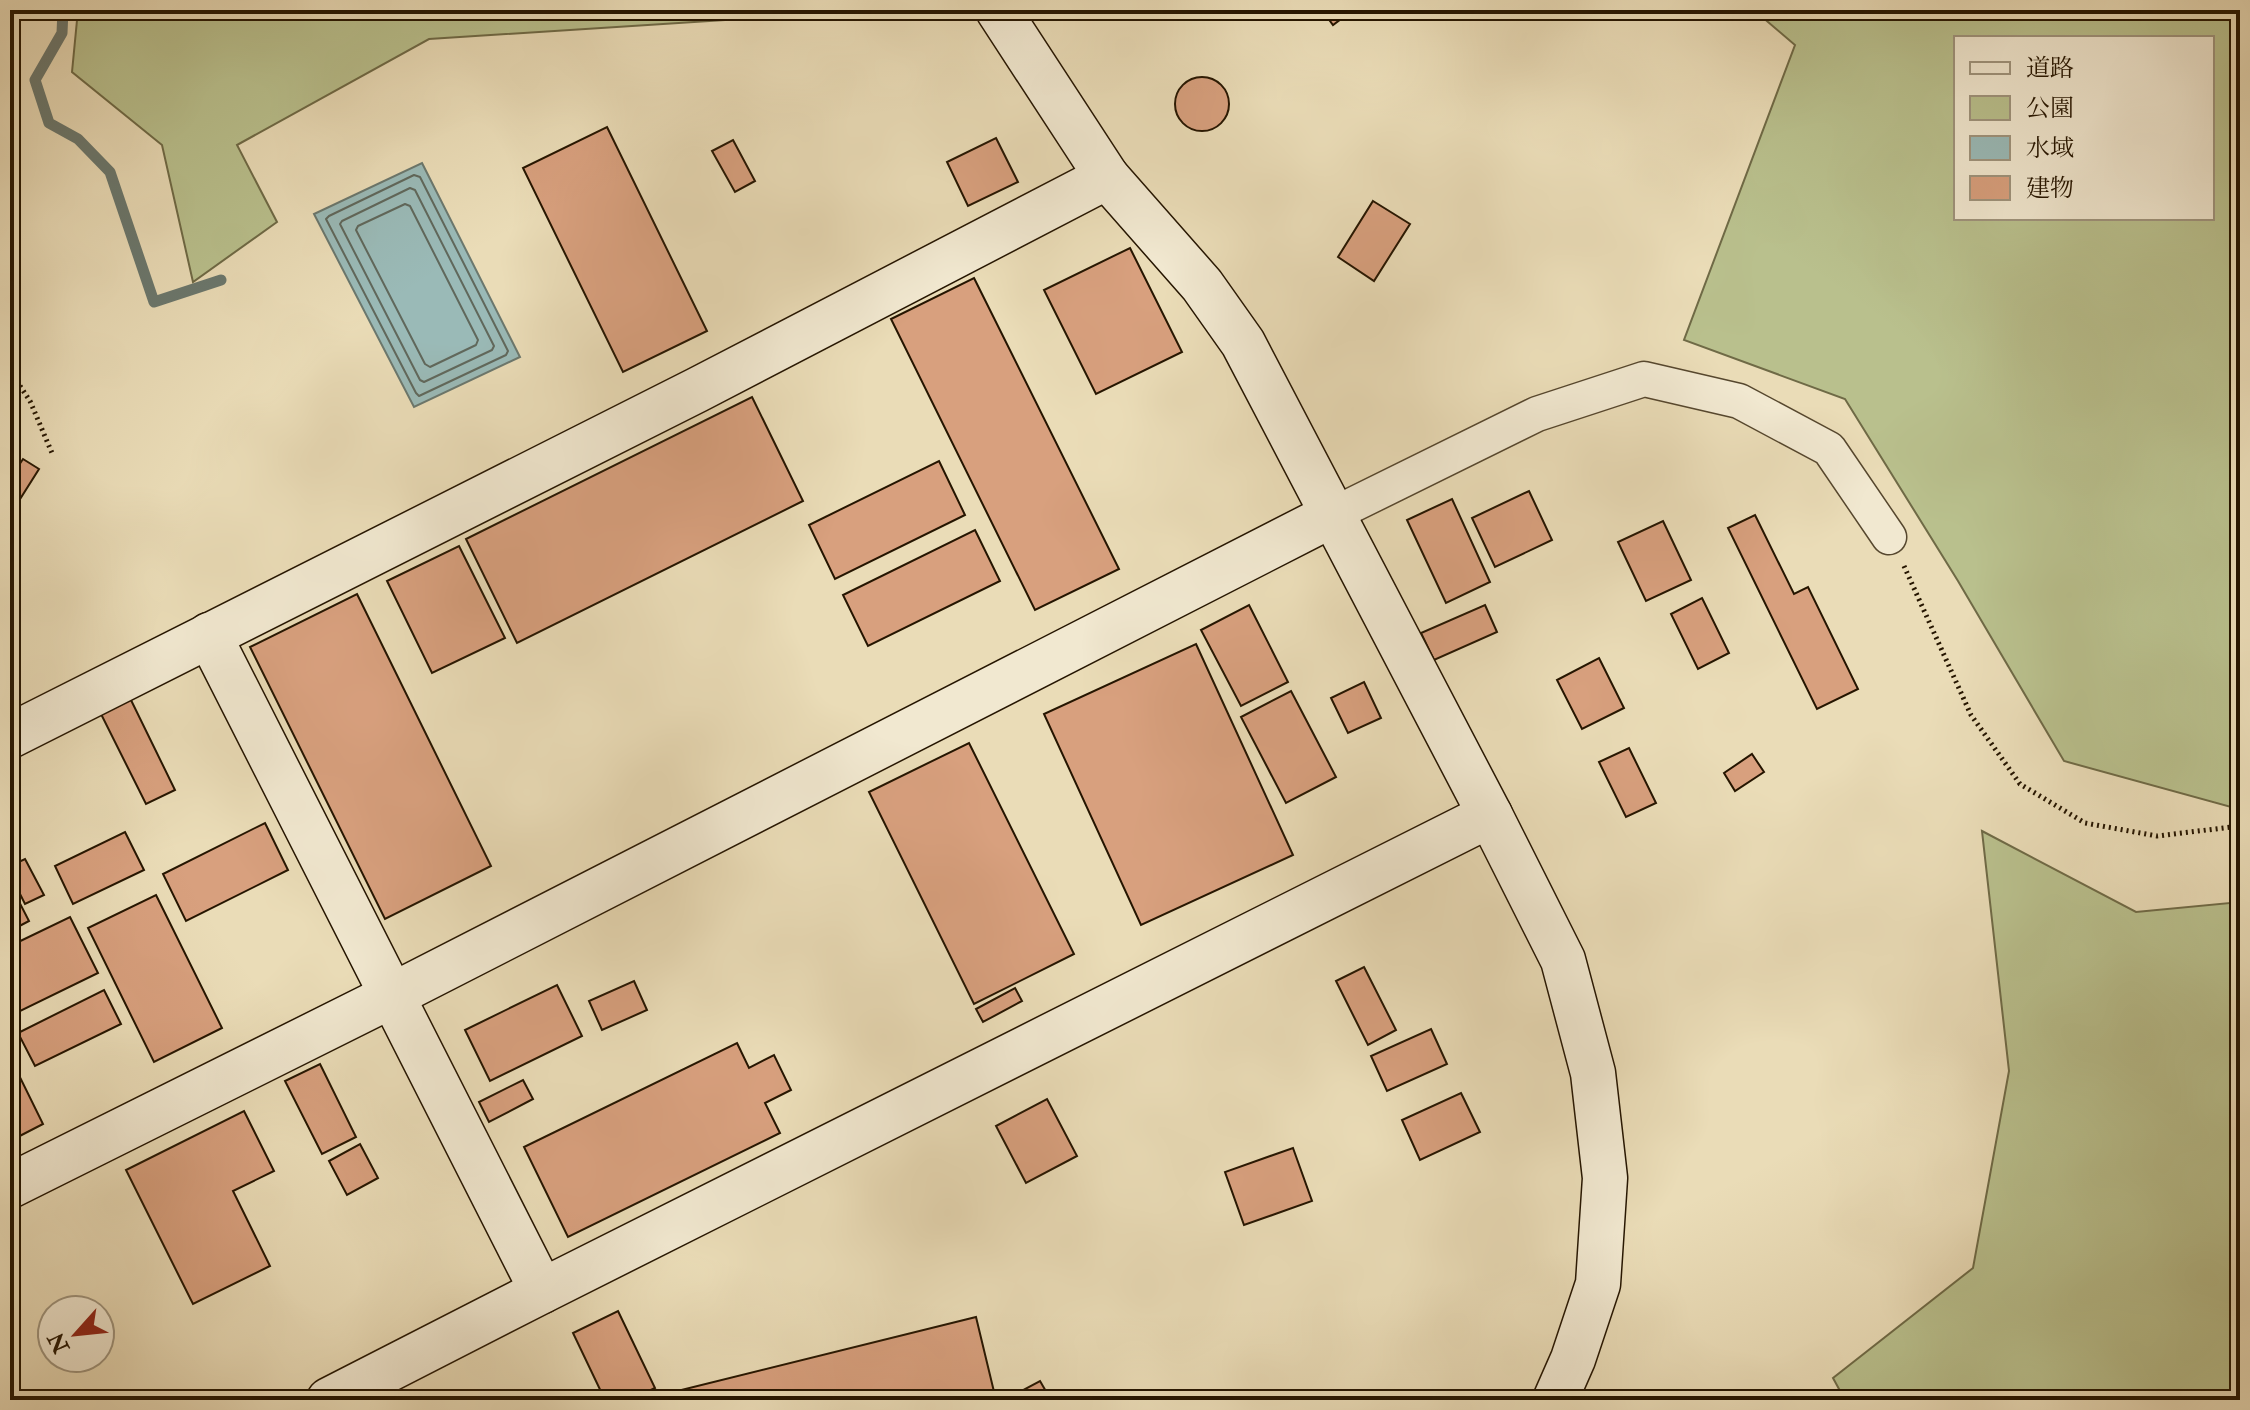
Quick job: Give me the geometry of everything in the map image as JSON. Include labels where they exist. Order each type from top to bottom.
[{"type":"street","points":[[998,10],[1107,177],[1202,285],[1243,343],[1563,960],[1593,1073],[1605,1178],[1598,1284],[1573,1359],[1555,1400]]},
{"type":"street","points":[[10,736],[697,390],[1107,177]]},
{"type":"street","points":[[10,1186],[1537,414],[1644,379],[1739,401],[1829,449],[1889,537]]},
{"type":"street","points":[[209,635],[542,1291]]},
{"type":"street","points":[[329,1400],[1490,815]]},
{"type":"path","points":[[10,371],[30,401],[52,453]]},
{"type":"path","points":[[1889,537],[1971,715],[2020,784],[2085,823],[2157,836],[2240,826]]},
{"type":"green space","points":[[78,10],[880,10],[429,39],[237,145],[277,222],[193,282],[162,145],[72,72]]},
{"type":"green space","points":[[1754,10],[2240,10],[2240,802],[2231,807],[2064,761],[1958,581],[1845,399],[1684,340],[1795,45]]},
{"type":"green space","points":[[1982,831],[2136,912],[2240,902],[2240,1400],[1845,1400],[1833,1378],[1973,1268],[2009,1071]]},
{"type":"water","points":[[422,163],[520,357],[414,407],[314,214]]},
{"type":"building","points":[[1322,10],[1353,10],[1333,25]]},
{"type":"building","points":[[1202,77],[1221,85],[1229,104],[1221,123],[1202,131],[1183,123],[1175,104],[1183,85]]},
{"type":"building","points":[[607,127],[707,331],[623,372],[523,168]]},
{"type":"building","points":[[996,138],[1018,182],[968,206],[947,162]]},
{"type":"building","points":[[733,140],[755,181],[735,192],[712,151]]},
{"type":"building","points":[[1373,201],[1410,224],[1374,281],[1338,257]]},
{"type":"building","points":[[1130,248],[1182,352],[1096,394],[1044,290]]},
{"type":"building","points":[[974,278],[1119,569],[1035,610],[891,319]]},
{"type":"building","points":[[752,397],[803,501],[517,643],[466,539]]},
{"type":"building","points":[[23,459],[39,469],[10,515],[10,479]]},
{"type":"building","points":[[939,461],[965,515],[835,579],[809,525]]},
{"type":"building","points":[[1529,491],[1552,540],[1495,567],[1472,518]]},
{"type":"building","points":[[1452,499],[1490,582],[1446,603],[1407,520]]},
{"type":"building","points":[[1755,515],[1794,594],[1808,587],[1858,689],[1817,709],[1728,528]]},
{"type":"building","points":[[1663,521],[1691,580],[1646,601],[1618,542]]},
{"type":"building","points":[[975,530],[1000,581],[868,646],[843,595]]},
{"type":"building","points":[[459,546],[505,638],[432,673],[387,581]]},
{"type":"building","points":[[357,594],[491,866],[385,919],[250,647]]},
{"type":"building","points":[[1702,598],[1729,653],[1698,669],[1671,614]]},
{"type":"building","points":[[1249,605],[1288,682],[1241,706],[1201,630]]},
{"type":"building","points":[[1485,605],[1497,632],[1434,660],[1421,633]]},
{"type":"building","points":[[1196,644],[1293,855],[1141,925],[1044,714]]},
{"type":"building","points":[[1599,658],[1624,708],[1582,729],[1557,680]]},
{"type":"building","points":[[1364,682],[1381,718],[1348,733],[1331,698]]},
{"type":"building","points":[[1291,691],[1336,777],[1286,803],[1241,717]]},
{"type":"building","points":[[129,696],[175,790],[146,804],[99,710]]},
{"type":"building","points":[[969,743],[1074,954],[974,1004],[869,792]]},
{"type":"building","points":[[1629,748],[1656,803],[1626,817],[1599,762]]},
{"type":"building","points":[[1752,754],[1764,772],[1735,791],[1724,773]]},
{"type":"building","points":[[265,823],[288,870],[186,921],[163,874]]},
{"type":"building","points":[[125,832],[144,870],[73,904],[55,866]]},
{"type":"building","points":[[25,859],[44,895],[25,904],[10,874],[10,866]]},
{"type":"building","points":[[10,884],[29,921],[10,931]]},
{"type":"building","points":[[156,895],[222,1028],[154,1062],[88,928]]},
{"type":"building","points":[[70,917],[98,973],[10,1016],[10,946]]},
{"type":"building","points":[[1364,967],[1396,1030],[1368,1045],[1336,981]]},
{"type":"building","points":[[634,981],[647,1010],[602,1030],[589,1001]]},
{"type":"building","points":[[557,985],[582,1036],[490,1081],[465,1030]]},
{"type":"building","points":[[1015,988],[1022,1001],[983,1022],[976,1009]]},
{"type":"building","points":[[104,990],[121,1024],[35,1066],[18,1033]]},
{"type":"building","points":[[1431,1029],[1447,1064],[1387,1091],[1371,1056]]},
{"type":"building","points":[[737,1043],[749,1068],[774,1055],[791,1090],[765,1103],[780,1133],[568,1237],[524,1147]]},
{"type":"building","points":[[10,1057],[43,1124],[10,1141]]},
{"type":"building","points":[[320,1064],[356,1137],[322,1154],[285,1081]]},
{"type":"building","points":[[523,1080],[533,1099],[489,1122],[479,1102]]},
{"type":"building","points":[[1461,1093],[1480,1132],[1420,1160],[1402,1120]]},
{"type":"building","points":[[1047,1099],[1077,1156],[1026,1183],[996,1126]]},
{"type":"building","points":[[244,1111],[274,1171],[233,1191],[270,1266],[193,1304],[126,1170]]},
{"type":"building","points":[[360,1144],[378,1178],[347,1195],[329,1161]]},
{"type":"building","points":[[1293,1148],[1312,1201],[1244,1225],[1225,1172]]},
{"type":"building","points":[[618,1311],[655,1388],[630,1400],[605,1400],[573,1333]]},
{"type":"building","points":[[976,1317],[996,1400],[641,1400]]},
{"type":"building","points":[[1040,1381],[1051,1400],[1014,1400],[1012,1396]]},
{"type":"waterway","points":[[63,10],[62,33],[35,80],[49,123],[78,139],[110,172],[154,302],[221,280]]}]
